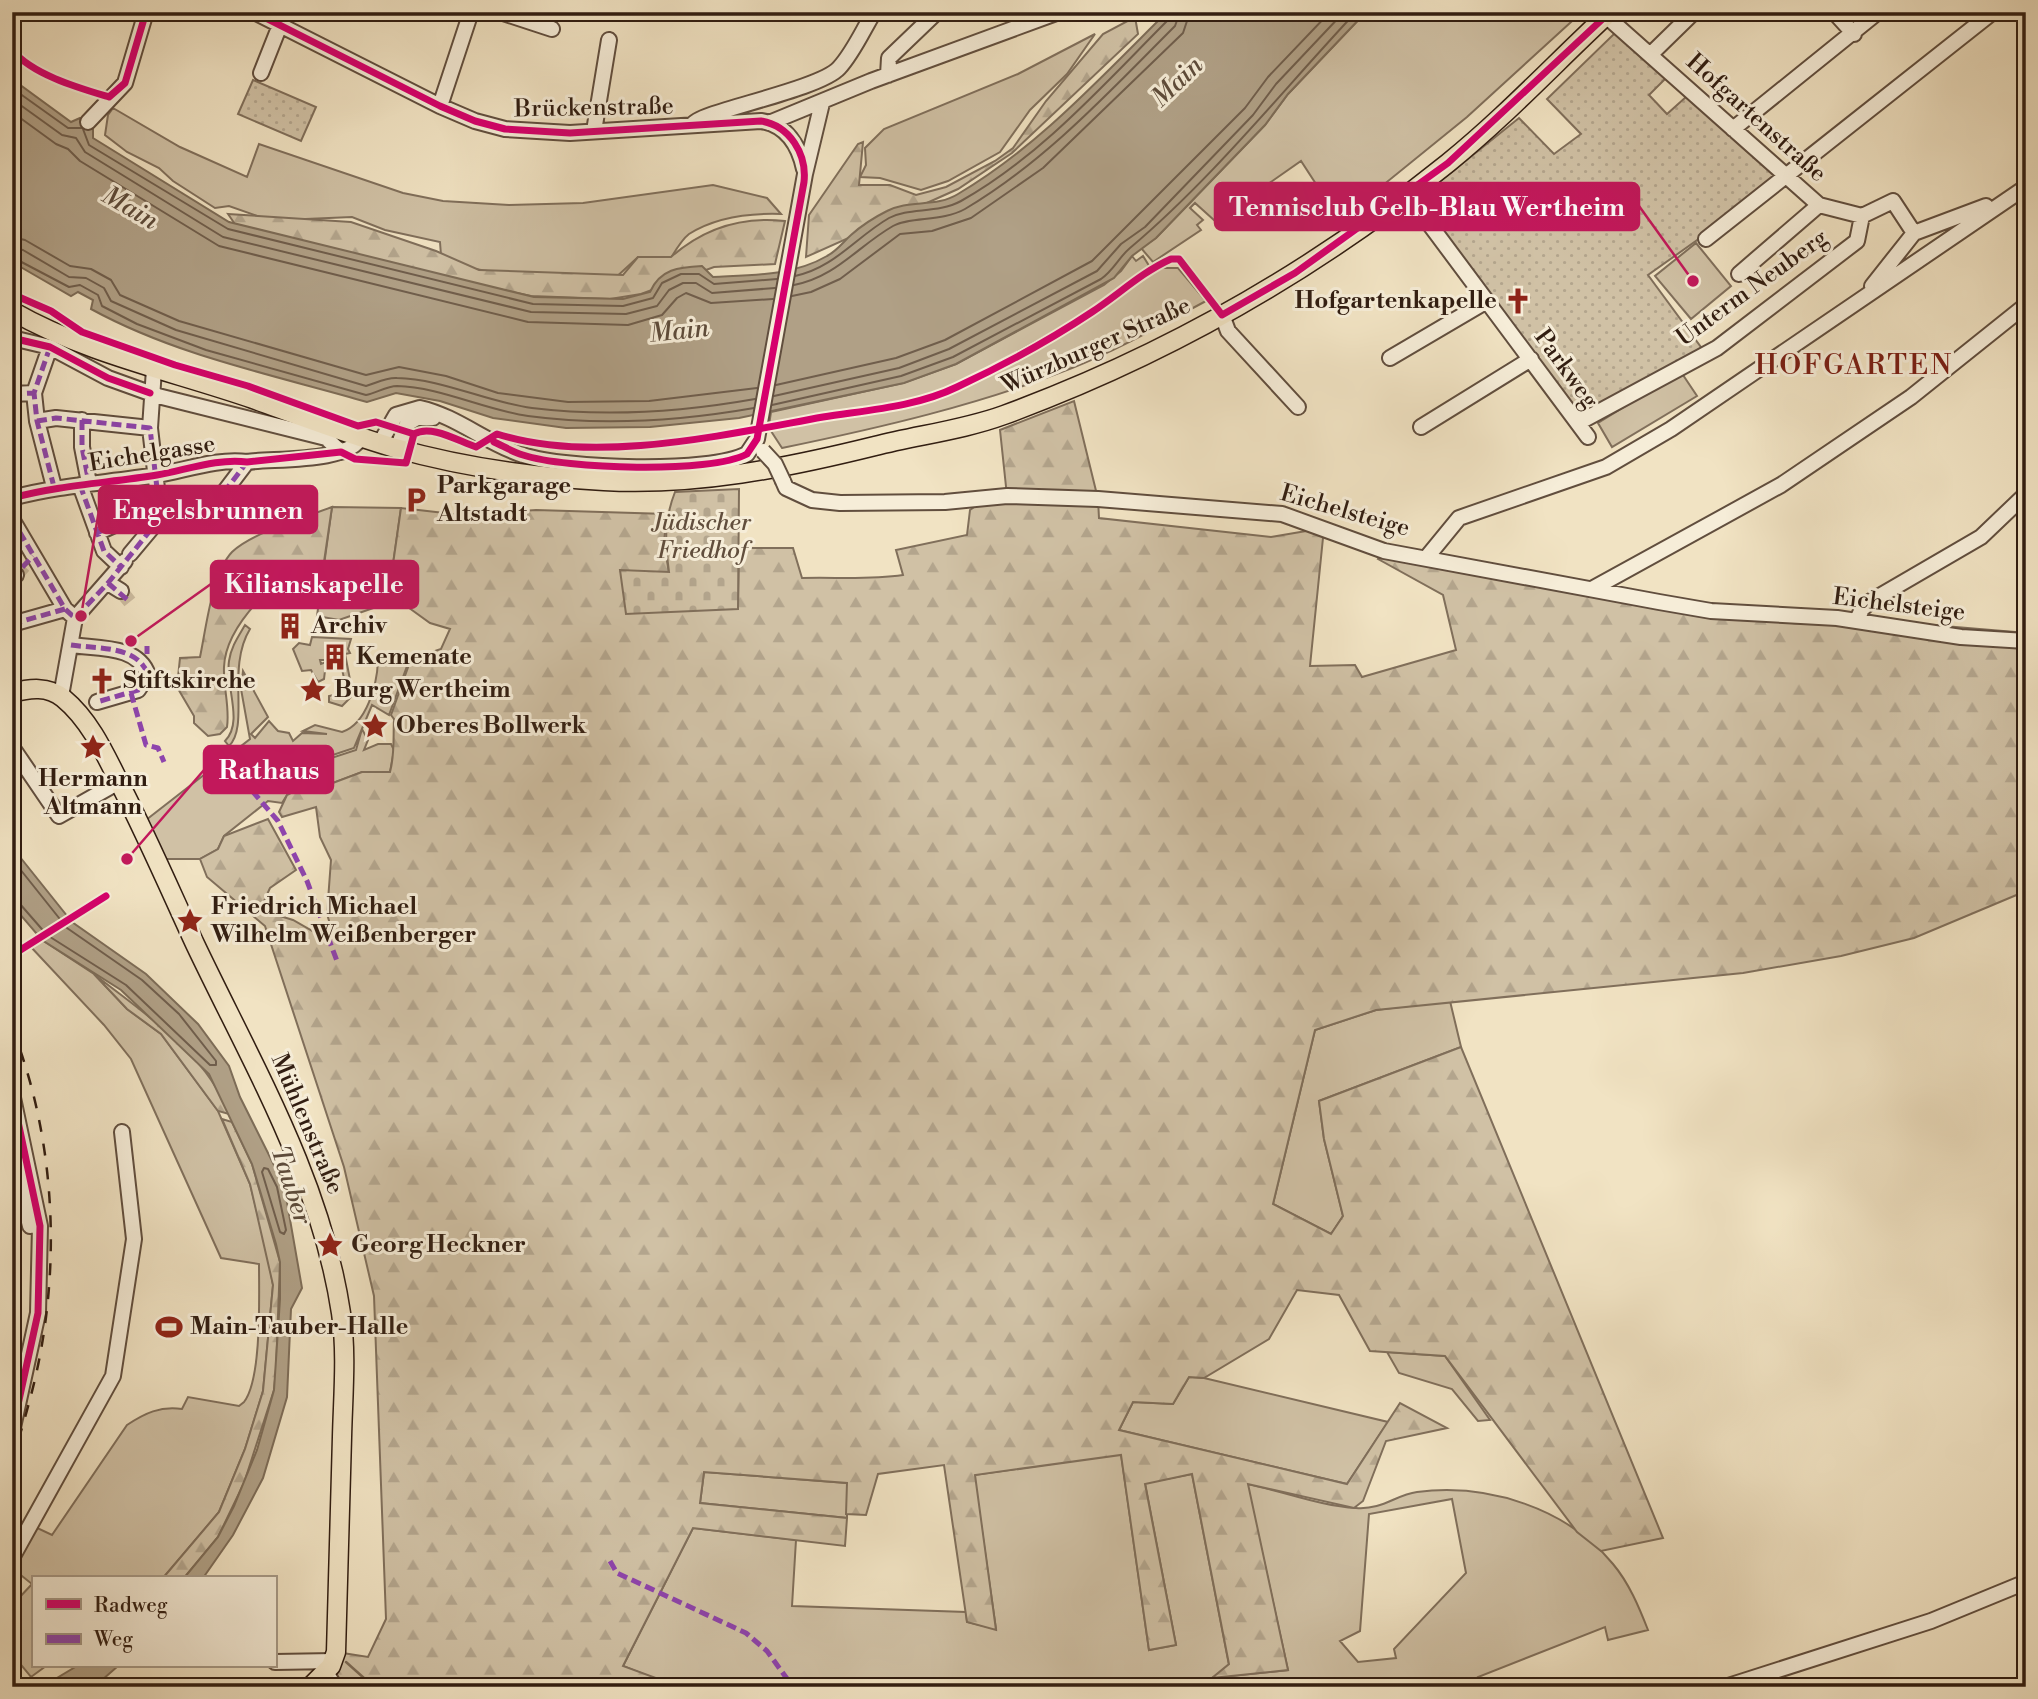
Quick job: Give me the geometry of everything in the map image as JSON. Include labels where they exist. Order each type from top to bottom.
[{"type":"main road","name":"Würzburger Straße","points":[[388,446],[510,471],[610,481],[703,478],[794,465],[1002,416],[1139,359],[1295,273],[1407,194],[1480,135],[1608,14]]},
{"type":"main road","points":[[12,311],[48,330],[154,369],[247,397],[388,446]]},
{"type":"main road","points":[[12,693],[36,688],[61,696]]},
{"type":"main road","name":"Mühlenstraße","points":[[61,696],[90,729],[163,868],[194,942],[295,1151],[318,1210],[332,1260],[343,1340],[331,1673]]},
{"type":"main road","points":[[310,1687],[331,1673]]},
{"type":"street","points":[[88,122],[125,83],[146,12]]},
{"type":"street","name":"Brückenstraße","points":[[254,12],[440,106],[505,129],[594,131],[769,123],[888,75],[1059,12]]},
{"type":"street","points":[[440,106],[471,12]]},
{"type":"street","points":[[500,12],[552,29]]},
{"type":"street","points":[[692,125],[704,115],[759,103],[838,70],[874,12]]},
{"type":"street","points":[[888,75],[889,58],[937,12]]},
{"type":"street","points":[[1650,55],[1694,12]]},
{"type":"street","points":[[1834,12],[1854,34]]},
{"type":"street","points":[[1732,129],[1854,34],[1878,12]]},
{"type":"street","points":[[1706,239],[1788,177],[1993,12]]},
{"type":"street","name":"Hofgartenstraße","points":[[1608,14],[1650,55],[1819,205],[1862,216]]},
{"type":"street","points":[[261,74],[280,25]]},
{"type":"street","points":[[594,131],[609,40]]},
{"type":"street","points":[[388,446],[390,421],[404,411],[420,408],[522,455],[577,464],[626,466],[723,462],[742,457],[758,446],[805,178],[822,103]]},
{"type":"street","points":[[769,123],[793,141],[801,155],[805,178]]},
{"type":"street","points":[[1427,557],[1459,518],[1606,467],[1671,429],[2026,187]]},
{"type":"street","name":"Parkweg","points":[[1407,194],[1588,437]]},
{"type":"street","points":[[1863,298],[1914,233],[2009,197]]},
{"type":"street","points":[[1862,216],[1893,201],[1914,233]]},
{"type":"street","points":[[1739,274],[1819,205]]},
{"type":"street","name":"Unterm Neuberg","points":[[1577,424],[1717,348],[1857,241],[1862,216]]},
{"type":"street","points":[[1390,358],[1487,301]]},
{"type":"street","points":[[1592,589],[1781,485],[1910,397],[2026,305]]},
{"type":"street","points":[[1222,315],[1228,331],[1297,407]]},
{"type":"street","points":[[12,338],[50,347],[108,378],[150,393],[326,438],[341,452],[352,449],[360,437]]},
{"type":"street","points":[[50,347],[34,393],[37,421],[54,487]]},
{"type":"street","points":[[1422,427],[1531,359]]},
{"type":"street","points":[[12,624],[70,613],[108,583],[158,514],[150,428],[150,393],[154,369]]},
{"type":"street","points":[[12,394],[34,393]]},
{"type":"street","points":[[37,421],[82,420],[150,428]]},
{"type":"street","points":[[82,420],[85,484],[97,533],[104,551],[127,560]]},
{"type":"street","name":"Eichelsteige","points":[[758,446],[775,464],[786,488],[812,500],[840,503],[945,502],[1007,496],[1245,509],[1282,514],[1384,551],[1711,611],[1857,620],[1961,637],[2025,638]]},
{"type":"street","name":"Eichelgasse","points":[[12,498],[54,487],[155,475],[234,460],[247,462],[341,452]]},
{"type":"street","points":[[97,533],[132,517],[158,514],[186,517],[200,524],[247,462]]},
{"type":"street","points":[[1857,620],[1862,608],[1871,601],[1981,537],[2026,494]]},
{"type":"street","points":[[13,523],[21,569],[70,613],[71,645],[66,658],[61,696]]},
{"type":"street","points":[[108,583],[121,591]]},
{"type":"street","points":[[71,645],[128,653],[144,663],[148,675],[138,690],[97,702]]},
{"type":"street","points":[[12,747],[59,816],[119,782]]},
{"type":"street","points":[[12,1093],[40,1226],[36,1286],[38,1313],[13,1430]]},
{"type":"street","points":[[12,1558],[113,1376],[134,1239],[122,1132]]},
{"type":"street","points":[[12,1167],[29,1219],[31,1268],[36,1286]]},
{"type":"street","points":[[1725,1687],[1931,1622],[2026,1582]]},
{"type":"street","points":[[276,1662],[331,1673]]},
{"type":"green space","points":[[1366,12],[1582,12],[1467,117],[1382,186],[1331,207],[1301,161],[1215,221],[1195,203],[1190,208],[1203,220],[1197,225],[1201,230],[1153,262],[1141,248],[1156,238],[1265,125],[1288,94]]},
{"type":"green space","points":[[1135,17],[1138,34],[1012,153],[958,189],[806,257],[809,215],[858,144],[863,142],[859,185],[890,185],[916,195],[946,187],[995,161],[1013,148],[1046,101],[1103,34]]},
{"type":"green space","points":[[1616,32],[1668,76],[1649,95],[1667,114],[1687,96],[1783,179],[1648,275],[1706,354],[1578,423],[1417,200],[1519,118],[1554,154],[1581,134],[1547,99]]},
{"type":"green space","points":[[1095,34],[1067,74],[1030,110],[1000,152],[948,181],[921,190],[880,178],[860,177],[866,165],[865,148],[884,129],[1018,74]]},
{"type":"green space","points":[[253,80],[316,107],[301,141],[238,114]]},
{"type":"green space","points":[[113,108],[180,147],[247,177],[259,144],[403,193],[443,201],[509,205],[583,203],[713,185],[767,198],[781,214],[745,215],[699,228],[686,237],[669,261],[638,257],[613,280],[583,286],[456,266],[441,255],[440,242],[385,230],[352,217],[282,220],[263,218],[229,206],[215,208],[173,181],[159,168],[127,152],[105,135],[108,115]]},
{"type":"green space","points":[[228,214],[351,222],[436,251],[479,270],[623,275],[638,257],[671,257],[697,238],[724,226],[753,220],[785,221],[775,264],[714,267],[641,294],[610,299],[531,296],[306,248],[239,230]]},
{"type":"green space","points":[[1696,243],[1731,286],[1691,319],[1655,276]]},
{"type":"green space","points":[[1132,256],[1136,261],[1143,256],[1151,269],[1086,314],[953,387],[921,398],[769,425],[771,412],[903,383],[956,364],[1104,285],[1121,271]]},
{"type":"green space","points":[[1162,268],[1178,268],[1206,301],[1123,345],[1072,368],[1001,393],[928,414],[782,448],[769,428],[844,418],[944,395],[1016,359]]},
{"type":"green space","points":[[1681,372],[1697,396],[1612,447],[1598,423]]},
{"type":"green space","points":[[1074,401],[1098,499],[1099,518],[1271,537],[1324,528],[1310,666],[1355,665],[1362,677],[1456,650],[1443,595],[1378,559],[1384,551],[1659,602],[2026,633],[2026,891],[1914,938],[1841,956],[1743,973],[1376,1010],[1315,1030],[1273,1204],[1331,1234],[1343,1216],[1324,1139],[1319,1101],[1461,1047],[1663,1538],[1601,1551],[1577,1532],[1445,1356],[1370,1351],[1339,1295],[1297,1290],[1269,1339],[1204,1378],[1189,1377],[1173,1404],[1133,1402],[1119,1430],[1347,1484],[1400,1403],[1447,1428],[1386,1441],[1363,1501],[1354,1508],[1248,1484],[1288,1670],[1212,1678],[1229,1664],[1192,1474],[1145,1484],[1176,1645],[1149,1650],[1121,1455],[975,1475],[996,1630],[967,1622],[944,1465],[878,1474],[866,1515],[846,1514],[847,1483],[704,1472],[700,1503],[847,1518],[845,1546],[693,1528],[623,1666],[656,1678],[652,1687],[335,1687],[336,1652],[368,1657],[386,1619],[374,1296],[344,1167],[265,926],[207,877],[200,859],[218,849],[224,836],[268,819],[296,870],[270,888],[264,901],[270,913],[293,920],[323,937],[332,931],[327,914],[331,860],[320,837],[316,807],[282,817],[279,812],[287,795],[317,779],[333,783],[362,772],[390,772],[394,719],[391,715],[411,659],[441,649],[450,629],[430,623],[405,605],[403,590],[390,585],[401,508],[462,515],[536,510],[667,514],[664,542],[669,573],[738,608],[739,548],[793,548],[802,578],[903,575],[896,550],[967,535],[970,510],[988,497],[1007,496],[1000,430]]},
{"type":"green space","name":"Jüdischer Friedhof","points":[[739,489],[738,609],[626,614],[620,570],[669,572],[666,531],[675,492]]},
{"type":"green space","points":[[332,507],[401,508],[390,585],[381,594],[382,605],[339,620],[317,616]]},
{"type":"green space","points":[[332,507],[318,603],[281,592],[260,592],[260,599],[236,630],[225,657],[227,727],[220,734],[208,736],[194,723],[194,716],[177,687],[180,658],[200,657],[211,602],[225,561],[232,552],[252,538]]},
{"type":"green space","points":[[245,625],[250,629],[243,644],[240,661],[238,724],[235,737],[229,746],[225,741],[233,724],[234,714],[229,661]]},
{"type":"green space","points":[[312,637],[351,639],[348,649],[350,653],[327,649],[326,660],[320,660],[321,664],[326,662],[324,679],[318,682],[311,670],[302,671],[293,649],[299,643],[310,645]]},
{"type":"green space","points":[[345,654],[353,695],[342,706],[329,702],[329,696],[347,692],[342,669]]},
{"type":"green space","points":[[396,654],[410,658],[389,715],[372,705],[354,748],[306,764],[315,768],[319,762],[356,750],[362,729],[368,740],[364,750],[378,744],[391,744],[394,750],[390,772],[362,772],[333,783],[317,779],[287,795],[282,803],[268,801],[224,836],[218,849],[200,859],[165,859],[146,820],[250,739],[241,689],[243,671],[268,717],[251,734],[255,738],[269,721],[278,731],[289,733],[293,741],[302,733],[327,734],[303,731],[315,725],[342,732],[351,728],[369,702],[378,661]]},
{"type":"green space","points":[[42,940],[94,974],[127,1009],[161,1034],[218,1111],[250,1184],[268,1256],[273,1285],[263,1391],[245,1449],[219,1512],[165,1576],[32,1576],[32,1584],[12,1568],[12,1558],[31,1525],[52,1535],[127,1425],[160,1410],[182,1409],[188,1397],[239,1406],[244,1402],[250,1391],[257,1356],[259,1264],[221,1258],[131,1059],[104,1025],[30,946]]},
{"type":"green space","points":[[94,974],[153,1020],[189,1053],[219,1092],[229,1114],[218,1111],[161,1034],[127,1009]]},
{"type":"green space","points":[[1450,1001],[1461,1047],[1319,1101],[1324,1139],[1343,1216],[1331,1234],[1273,1204],[1315,1030],[1376,1010]]},
{"type":"green space","points":[[222,1119],[232,1122],[252,1164],[280,1262],[274,1390],[244,1483],[218,1537],[186,1576],[165,1576],[219,1512],[245,1449],[263,1391],[273,1285],[250,1184]]},
{"type":"green space","points":[[1387,1352],[1445,1356],[1490,1420],[1478,1421],[1452,1389],[1399,1373]]},
{"type":"green space","points":[[1189,1377],[1204,1378],[1388,1422],[1347,1484],[1119,1430],[1133,1402],[1173,1404]]},
{"type":"green space","points":[[1121,1454],[1149,1650],[1176,1645],[1145,1483],[1192,1474],[1229,1665],[1213,1678],[1288,1670],[1247,1484],[1356,1508],[1374,1507],[1417,1492],[1444,1490],[1498,1496],[1524,1504],[1549,1514],[1594,1544],[1624,1579],[1648,1630],[1608,1640],[1605,1627],[1478,1677],[1482,1687],[653,1687],[656,1679],[623,1666],[693,1528],[796,1540],[792,1606],[966,1612],[967,1622],[996,1629],[974,1475]],"holes":[[[1452,1499],[1466,1573],[1394,1649],[1396,1658],[1358,1662],[1340,1641],[1360,1631],[1369,1514]]]},
{"type":"green space","points":[[704,1472],[847,1483],[847,1518],[700,1503]]},
{"type":"green space","points":[[32,1584],[32,1668],[43,1668],[31,1677],[12,1654],[12,1597],[18,1599]]},
{"type":"water","name":"Main","points":[[1167,12],[1366,12],[1288,94],[1265,125],[1156,238],[1132,256],[1114,278],[956,364],[904,383],[739,418],[650,427],[566,428],[493,418],[440,401],[396,393],[367,402],[226,363],[157,340],[91,309],[93,300],[78,292],[71,296],[12,262],[12,79],[71,122],[80,118],[93,127],[93,138],[229,222],[534,297],[623,299],[650,292],[659,278],[686,267],[702,266],[713,277],[772,273],[814,263],[831,254],[859,228],[895,207],[941,201],[958,194],[1042,133]]},
{"type":"water","points":[[12,847],[72,922],[146,974],[198,1024],[229,1066],[240,1097],[284,1185],[302,1288],[291,1309],[287,1397],[263,1478],[233,1535],[204,1576],[186,1576],[218,1537],[234,1506],[257,1450],[274,1390],[280,1299],[280,1262],[276,1244],[252,1164],[209,1074],[121,990],[42,940],[12,905]]},
{"type":"water","points":[[74,1668],[116,1668],[94,1687],[42,1687]]},
{"type":"waterway","points":[[346,1662],[374,1687]]},
{"type":"tunnel","points":[[16,575],[24,566]]},
{"type":"tunnel","points":[[121,591],[130,602]]},
{"type":"railway","points":[[12,1028],[39,1118],[50,1212],[47,1307],[40,1354],[26,1413],[12,1455]]},
{"type":"marked path","points":[[50,347],[34,393],[37,421],[54,487]]},
{"type":"marked path","points":[[12,394],[34,393]]},
{"type":"marked path","points":[[37,421],[56,418],[150,428],[158,497],[156,511],[161,517]]},
{"type":"marked path","points":[[82,420],[82,447],[89,483]]},
{"type":"marked path","points":[[12,519],[65,609],[75,618],[108,583],[161,517],[186,518],[200,524],[247,462]]},
{"type":"marked path","points":[[80,485],[104,551],[121,567]]},
{"type":"marked path","points":[[97,533],[132,517],[156,511]]},
{"type":"marked path","points":[[12,578],[33,556]]},
{"type":"marked path","points":[[108,583],[130,602]]},
{"type":"marked path","points":[[12,624],[65,609]]},
{"type":"marked path","points":[[71,645],[126,653],[136,658],[148,675],[138,690],[97,702]]},
{"type":"marked path","points":[[147,646],[147,654]]},
{"type":"marked path","points":[[131,693],[146,745],[158,748],[164,762]]},
{"type":"marked path","points":[[223,757],[278,821],[307,881],[337,961]]},
{"type":"marked path","points":[[610,1561],[617,1573],[746,1633],[767,1651],[793,1687]]},
{"type":"cycle path","points":[[12,50],[32,67],[44,73],[109,97],[125,83],[146,12]]},
{"type":"cycle path","points":[[254,12],[440,106],[475,121],[505,129],[570,133],[761,121],[780,129],[794,143],[803,161],[804,182],[757,439],[747,454],[702,465],[603,466],[543,460],[519,454],[494,442]]},
{"type":"cycle path","points":[[12,294],[51,311],[82,332],[175,365],[248,386],[358,426],[376,422],[414,434],[421,431],[436,432],[476,447],[497,434],[535,443],[575,447],[659,444],[891,407],[941,394],[974,379],[1076,322],[1140,277],[1171,259],[1179,259],[1222,315],[1295,273],[1448,163],[1610,12]]},
{"type":"cycle path","points":[[12,338],[50,347],[108,378],[150,393]]},
{"type":"cycle path","points":[[12,498],[236,461],[341,452],[355,459],[406,463],[414,434]]},
{"type":"cycle path","points":[[14,954],[106,896]]},
{"type":"cycle path","points":[[12,1093],[40,1226],[38,1313],[12,1432]]},
{"type":"place","name":"Tennisclub Gelb-Blau Wertheim","points":[[1693,281]]},
{"type":"place","name":"Hofgartenkapelle","points":[[1518,301]]},
{"type":"place","name":"Parkgarage Altstadt","points":[[416,500]]},
{"type":"place","name":"Engelsbrunnen","points":[[81,616]]},
{"type":"place","name":"Archiv","points":[[290,626]]},
{"type":"place","name":"Kilianskapelle","points":[[131,641]]},
{"type":"place","name":"Kemenate","points":[[335,657]]},
{"type":"place","name":"Stiftskirche","points":[[102,681]]},
{"type":"place","name":"Burg Wertheim","points":[[313,690]]},
{"type":"place","name":"Oberes Bollwerk","points":[[375,726]]},
{"type":"place","name":"Hermann Altmann","points":[[93,747]]},
{"type":"place","name":"Rathaus","points":[[127,859]]},
{"type":"place","name":"Friedrich Michael Wilhelm Weißenberger","points":[[190,921]]},
{"type":"place","name":"Georg Heckner","points":[[330,1245]]},
{"type":"place","name":"Main-Tauber-Halle","points":[[169,1327]]},
{"type":"district","name":"HOFGARTEN","points":[[1854,365]]},
{"type":"water label","name":"Tauber","points":[[291,1185]]}]
